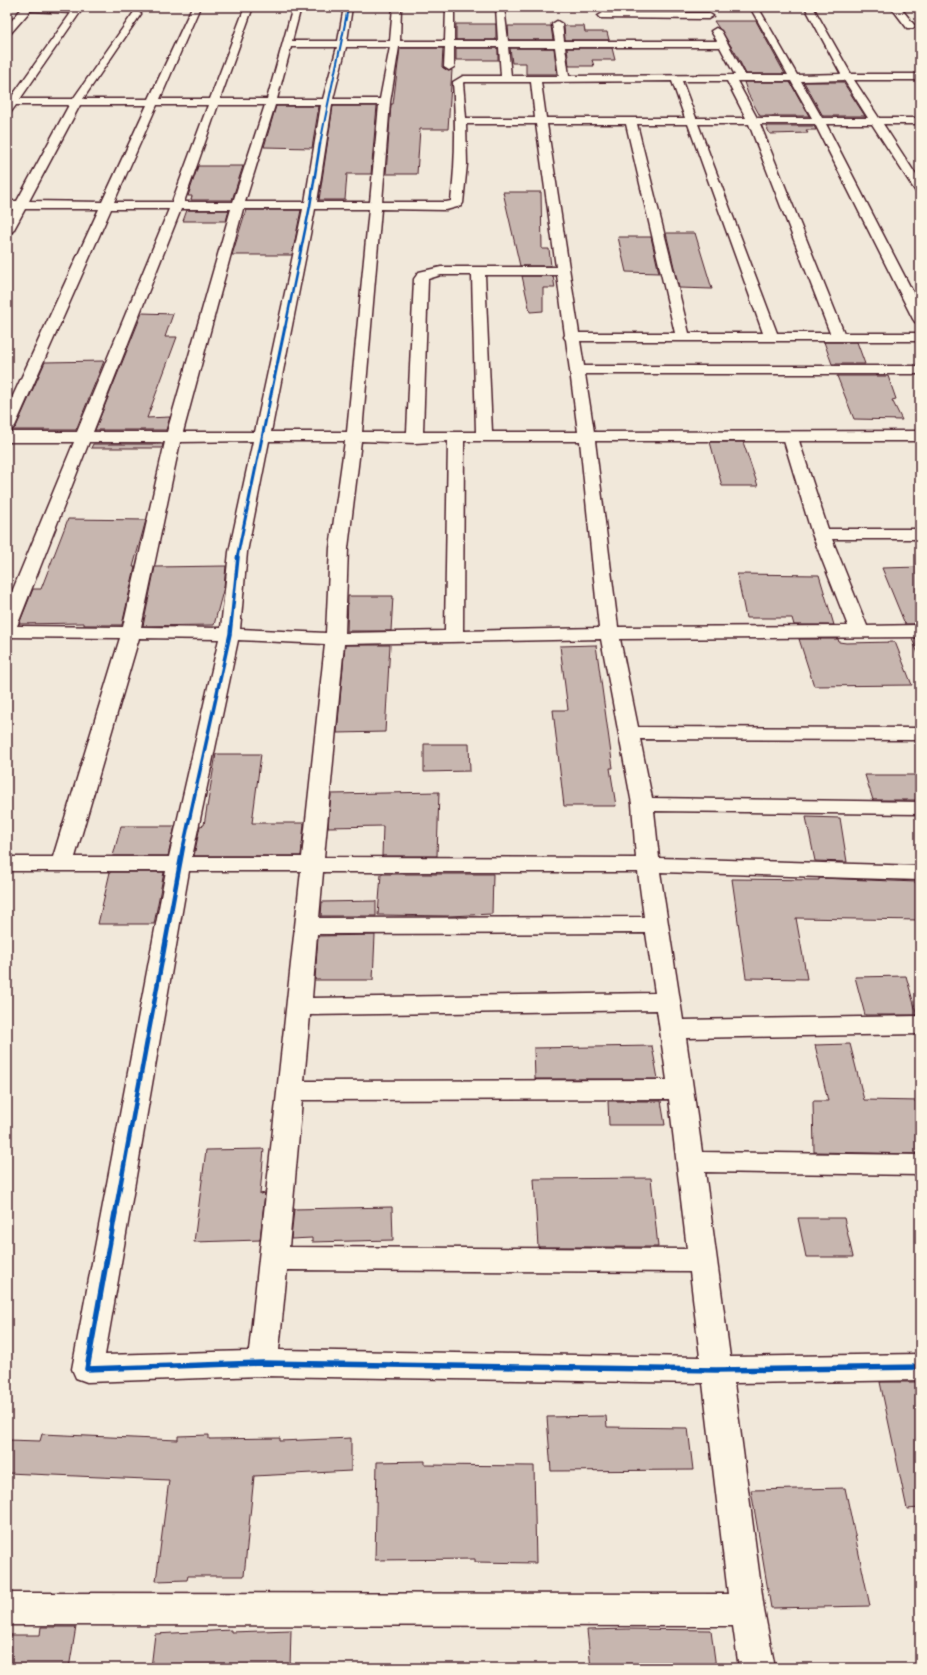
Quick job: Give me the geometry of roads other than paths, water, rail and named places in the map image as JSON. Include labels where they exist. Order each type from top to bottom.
[{"type":"street","points":[[7,32],[27,7],[77,11],[9,105]]},
{"type":"street","points":[[7,426],[196,7]]},
{"type":"street","points":[[7,627],[85,436],[176,206],[216,102],[249,7]]},
{"type":"street","points":[[62,864],[131,632],[174,435],[238,206],[271,102],[297,7]]},
{"type":"street","points":[[348,7],[342,44],[327,102],[310,206],[238,552],[230,634],[179,864],[87,1369],[263,1363],[716,1370],[920,1367]]},
{"type":"street","points":[[263,1363],[335,639],[339,548],[354,436],[385,102],[395,44],[397,7]]},
{"type":"street","points":[[449,67],[450,7]]},
{"type":"street","points":[[500,7],[506,78]]},
{"type":"street","points":[[703,7],[722,44],[839,337]]},
{"type":"street","points":[[754,7],[819,121],[916,304],[920,319]]},
{"type":"street","points":[[809,7],[847,77],[920,190]]},
{"type":"street","points":[[895,7],[910,26]]},
{"type":"street","points":[[7,231],[76,102],[136,14]]},
{"type":"street","points":[[603,16],[708,16]]},
{"type":"street","points":[[556,24],[564,78]]},
{"type":"street","points":[[614,32],[618,47]]},
{"type":"street","points":[[666,32],[675,57]]},
{"type":"street","points":[[287,44],[558,44],[618,47],[670,44],[722,44]]},
{"type":"street","points":[[7,205],[446,206],[457,203],[461,164],[461,121],[458,82],[467,78],[564,78],[624,75],[680,75],[735,78],[920,77]]},
{"type":"street","points":[[680,75],[691,121],[771,336]]},
{"type":"street","points":[[535,78],[571,337],[587,437],[609,633],[643,804],[648,865],[690,1162],[747,1610],[757,1668]]},
{"type":"street","points":[[9,105],[76,102],[385,102]]},
{"type":"street","points":[[461,121],[920,121]]},
{"type":"street","points":[[631,121],[683,337]]},
{"type":"street","points":[[478,271],[484,437]]},
{"type":"street","points":[[415,438],[421,279],[424,275],[436,272],[562,271]]},
{"type":"street","points":[[571,337],[920,337]]},
{"type":"street","points":[[576,370],[920,370]]},
{"type":"street","points":[[7,437],[174,435],[354,436],[415,438],[920,436]]},
{"type":"street","points":[[790,436],[820,534],[860,632]]},
{"type":"street","points":[[454,636],[456,438]]},
{"type":"street","points":[[820,534],[920,534]]},
{"type":"street","points":[[7,630],[230,634],[335,639],[609,633],[920,631]]},
{"type":"street","points":[[628,733],[920,734]]},
{"type":"street","points":[[643,804],[920,808]]},
{"type":"street","points":[[7,864],[648,865],[920,872]]},
{"type":"street","points":[[306,926],[656,925]]},
{"type":"street","points":[[298,1007],[667,1001]]},
{"type":"street","points":[[670,1029],[920,1025]]},
{"type":"street","points":[[290,1091],[680,1089]]},
{"type":"street","points":[[690,1162],[920,1165]]},
{"type":"street","points":[[274,1258],[703,1261]]},
{"type":"street","points":[[7,1609],[747,1610]]}]
